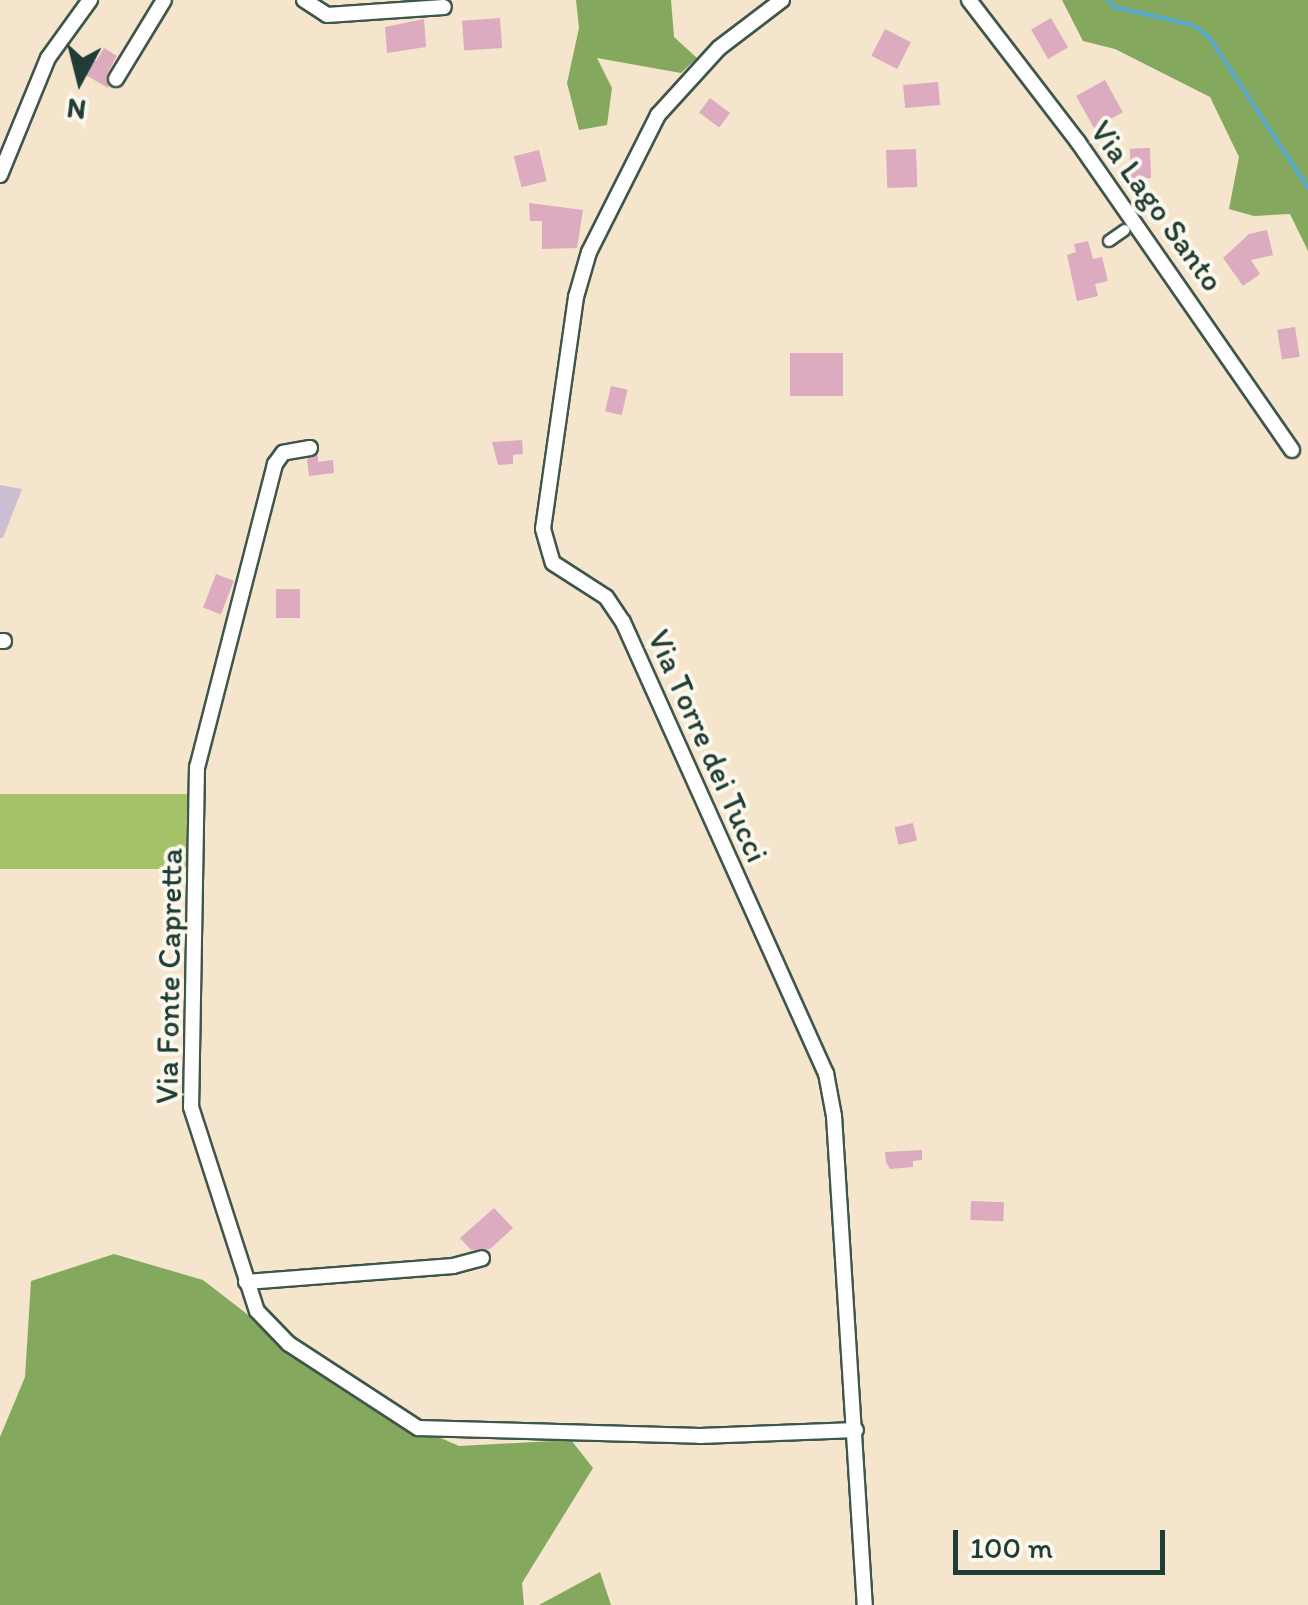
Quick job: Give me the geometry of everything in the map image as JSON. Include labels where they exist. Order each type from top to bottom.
[{"type":"street","points":[[0,175],[48,58],[90,0]]},
{"type":"street","points":[[116,79],[164,0]]},
{"type":"street","points":[[304,0],[327,15],[444,7]]},
{"type":"street","name":"Via Torre dei Tucci","points":[[782,0],[719,48],[667,103],[589,252],[576,297],[543,529],[553,563],[600,592],[623,622],[756,928],[819,1052],[834,1116],[865,1605]]},
{"type":"street","name":"Via Lago Santo","points":[[969,0],[1078,142],[1292,450]]},
{"type":"street","points":[[1109,241],[1125,230]]},
{"type":"street","name":"Via Fonte Capretta","points":[[310,448],[283,453],[269,480],[197,767],[191,1108],[256,1311],[279,1336],[418,1428],[700,1436],[856,1430]]},
{"type":"street","points":[[246,1282],[453,1266],[482,1258]]},
{"type":"shaded area","points":[[0,485],[22,489],[3,538],[0,538]]},
{"type":"green space","points":[[576,0],[671,0],[674,37],[697,58],[681,73],[597,58],[612,88],[607,125],[579,130],[567,83],[579,28]]},
{"type":"green space","points":[[1062,0],[1308,0],[1308,251],[1290,214],[1254,216],[1229,209],[1239,157],[1210,97],[1115,49],[1083,41]]},
{"type":"green space","points":[[0,794],[189,794],[189,869],[0,869]]},
{"type":"green space","points":[[114,1254],[203,1280],[365,1405],[459,1446],[571,1440],[593,1468],[522,1583],[524,1605],[0,1605],[0,1437],[25,1377],[31,1281]]},
{"type":"green space","points":[[600,1572],[611,1605],[539,1605]]},
{"type":"building","points":[[500,18],[502,48],[464,51],[462,21]]},
{"type":"building","points":[[1051,18],[1068,47],[1048,59],[1031,30]]},
{"type":"building","points":[[424,19],[426,47],[387,53],[385,27]]},
{"type":"building","points":[[885,29],[911,42],[897,69],[871,56]]},
{"type":"building","points":[[104,48],[117,56],[107,74],[108,88],[79,71],[88,56],[96,61]]},
{"type":"building","points":[[1105,80],[1123,112],[1094,128],[1076,96]]},
{"type":"building","points":[[938,82],[940,105],[905,108],[903,85]]},
{"type":"building","points":[[710,98],[730,113],[719,127],[699,112]]},
{"type":"building","points":[[1150,148],[1151,178],[1131,179],[1130,149]]},
{"type":"building","points":[[916,149],[917,187],[887,188],[886,150]]},
{"type":"building","points":[[539,150],[547,181],[522,187],[514,156]]},
{"type":"building","points":[[529,203],[583,210],[577,248],[542,249],[542,221],[530,221]]},
{"type":"building","points":[[1267,230],[1273,255],[1251,260],[1260,274],[1243,286],[1223,258],[1249,234]]},
{"type":"building","points":[[1088,241],[1093,259],[1102,257],[1108,281],[1095,284],[1098,296],[1077,301],[1067,255],[1076,252],[1074,244]]},
{"type":"building","points":[[1295,327],[1300,357],[1282,359],[1277,330]]},
{"type":"building","points":[[790,353],[843,353],[843,396],[790,396]]},
{"type":"building","points":[[611,386],[628,390],[622,415],[605,411]]},
{"type":"building","points":[[522,440],[523,454],[513,455],[513,464],[498,465],[492,442]]},
{"type":"building","points":[[318,455],[318,462],[333,460],[334,473],[309,476],[307,459]]},
{"type":"building","points":[[216,574],[234,581],[221,614],[203,608]]},
{"type":"building","points":[[276,589],[300,589],[300,618],[276,618]]},
{"type":"building","points":[[913,823],[917,841],[899,845],[894,827]]},
{"type":"building","points":[[922,1150],[922,1160],[913,1161],[913,1167],[890,1169],[886,1162],[885,1152]]},
{"type":"building","points":[[971,1201],[1004,1202],[1003,1221],[970,1220]]},
{"type":"building","points":[[494,1208],[513,1228],[490,1249],[471,1250],[460,1238]]},
{"type":"waterway","points":[[1108,0],[1114,7],[1193,25],[1209,37],[1308,188]]}]
